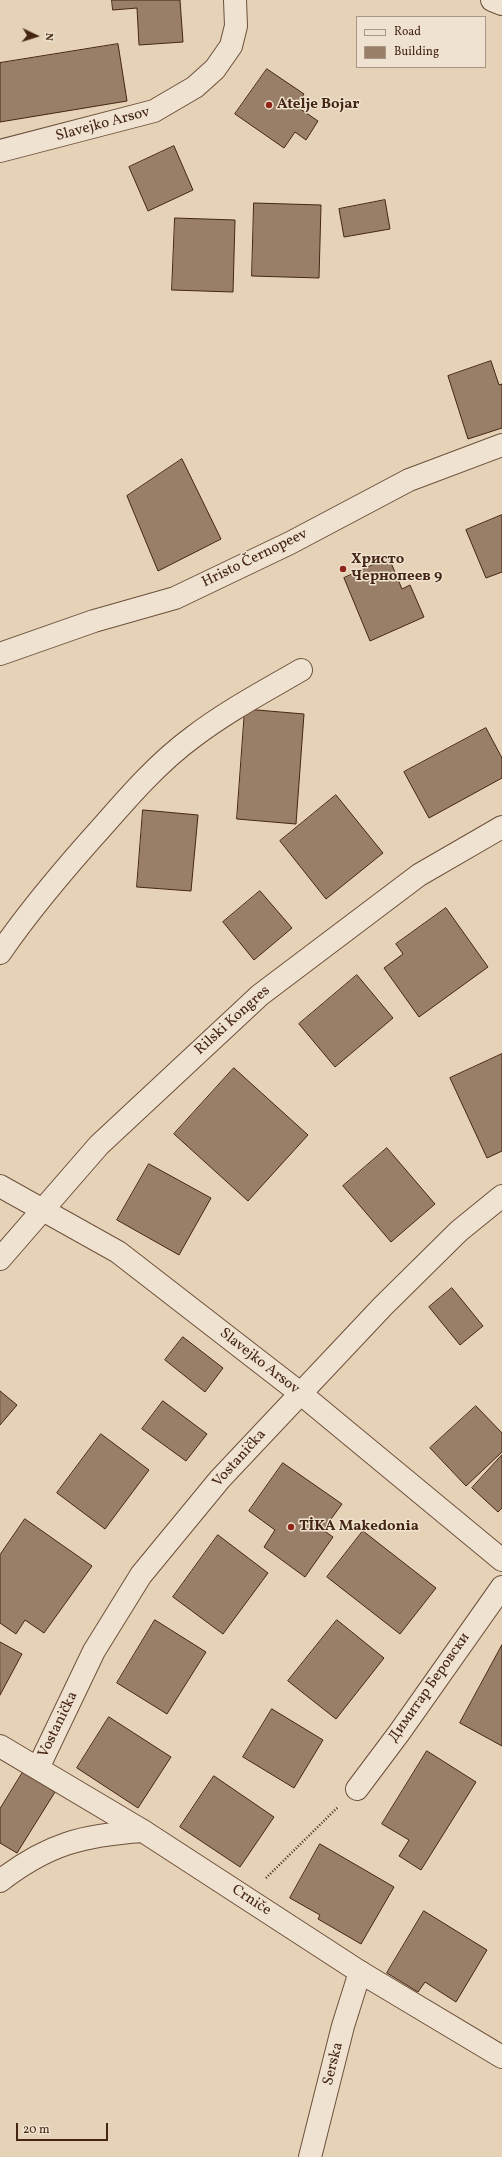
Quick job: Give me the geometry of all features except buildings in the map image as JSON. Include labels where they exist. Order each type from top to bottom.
[{"type":"street","name":"Slavejko Arsov","points":[[0,151],[154,111],[195,87],[215,69],[231,46],[236,26],[235,0]]},
{"type":"street","points":[[492,0],[502,4]]},
{"type":"street","name":"Hristo Černopeev","points":[[0,654],[94,621],[174,598],[290,543],[409,480],[502,445]]},
{"type":"street","points":[[0,953],[30,910],[63,870],[158,766],[192,737],[226,714],[301,670]]},
{"type":"street","name":"Rilski Kongres","points":[[0,1259],[99,1145],[260,995],[419,875],[502,827]]},
{"type":"street","name":"Slavejko Arsov","points":[[0,1186],[118,1252],[300,1393],[502,1560]]},
{"type":"street","name":"Vostanička","points":[[38,1768],[94,1651],[141,1575],[220,1479],[300,1393],[383,1306],[459,1231],[502,1196]]},
{"type":"street","name":"Димитар Беровски","points":[[357,1789],[399,1733],[502,1587]]},
{"type":"street","name":"Crniče","points":[[0,1746],[143,1831],[360,1972],[502,2057]]},
{"type":"street","points":[[0,1881],[20,1866],[63,1844],[104,1834],[143,1831]]},
{"type":"street","name":"Serska","points":[[310,2157],[344,2026],[360,1972]]},
{"type":"path","points":[[246,1898],[357,1789]]},
{"type":"place","name":"Atelje Bojar","points":[[269,105]]},
{"type":"place","name":"Христо Чернопеев 9","points":[[343,569]]},
{"type":"place","name":"TİKA Makedonia","points":[[291,1527]]}]
